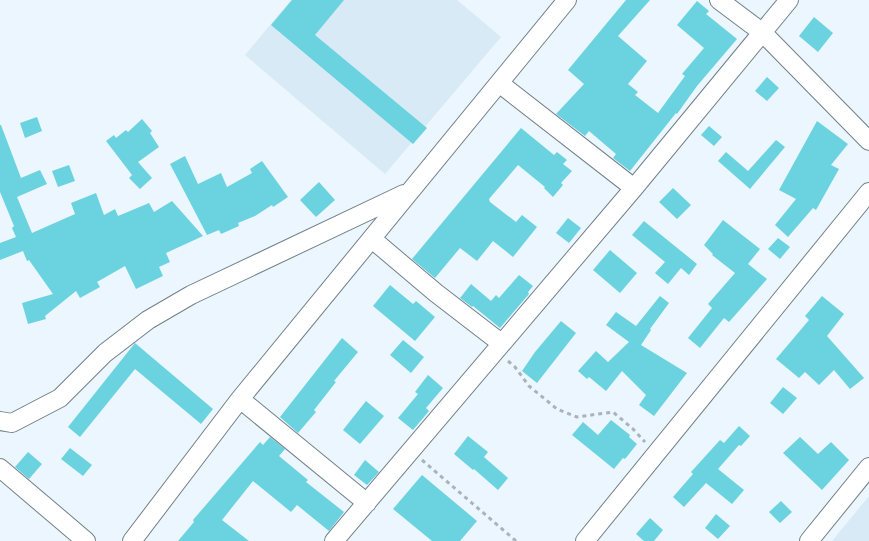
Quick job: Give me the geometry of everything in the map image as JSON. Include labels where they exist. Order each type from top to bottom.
[{"type":"street","points":[[132,541],[240,399],[567,0]]},
{"type":"street","points":[[719,0],[763,33],[869,141]]},
{"type":"street","points":[[334,541],[634,188],[789,0]]},
{"type":"street","points":[[499,83],[634,188]]},
{"type":"street","points":[[0,421],[12,423],[60,398],[105,353],[148,320],[191,296],[409,191]]},
{"type":"street","points":[[585,541],[869,192]]},
{"type":"street","points":[[372,239],[498,346]]},
{"type":"street","points":[[240,399],[367,503]]},
{"type":"street","points":[[809,541],[869,467]]},
{"type":"street","points":[[0,468],[86,541]]},
{"type":"path","points":[[498,346],[529,386],[558,409],[577,417],[614,412],[633,429],[655,454]]},
{"type":"path","points":[[411,452],[516,541]]},
{"type":"shaded area","points":[[291,0],[457,0],[501,37],[385,174],[245,55]]},
{"type":"shaded area","points":[[869,496],[869,541],[832,541]]},
{"type":"building","points":[[292,0],[344,0],[315,35],[427,128],[413,144],[271,25]]},
{"type":"building","points":[[626,0],[650,0],[618,36],[647,61],[628,84],[638,92],[635,95],[658,113],[685,76],[682,74],[704,48],[677,25],[697,1],[709,11],[706,14],[737,39],[630,171],[613,158],[616,154],[589,131],[585,136],[556,114],[584,84],[568,70]]},
{"type":"building","points":[[814,17],[833,33],[818,52],[799,36]]},
{"type":"building","points":[[767,77],[779,88],[767,101],[755,91]]},
{"type":"building","points":[[37,117],[42,131],[25,138],[20,123]]},
{"type":"building","points":[[142,119],[152,131],[150,133],[159,147],[138,162],[152,178],[140,189],[129,178],[132,175],[106,141],[114,135],[116,138],[126,130],[128,132]]},
{"type":"building","points":[[817,121],[848,144],[831,165],[839,169],[816,210],[813,208],[788,237],[775,225],[796,199],[779,190]]},
{"type":"building","points":[[0,125],[21,178],[40,170],[47,184],[17,197],[32,233],[75,214],[71,203],[96,193],[104,215],[115,209],[118,216],[149,203],[154,212],[172,201],[203,236],[166,253],[170,262],[159,267],[163,276],[136,289],[125,266],[97,282],[100,287],[80,298],[76,291],[45,316],[46,319],[28,324],[22,303],[53,294],[29,260],[27,261],[23,251],[0,260],[0,243],[16,237],[12,228],[14,226],[0,192]]},
{"type":"building","points":[[709,126],[722,137],[714,146],[701,135]]},
{"type":"building","points":[[521,128],[554,155],[557,152],[567,160],[563,164],[572,171],[561,183],[563,185],[553,197],[545,187],[518,165],[489,199],[490,202],[516,222],[522,215],[537,227],[513,257],[493,241],[477,261],[460,248],[435,278],[412,259]]},
{"type":"building","points":[[776,140],[785,147],[750,189],[718,161],[726,152],[748,171]]},
{"type":"building","points":[[185,156],[198,184],[221,173],[227,187],[252,173],[250,169],[262,161],[288,197],[273,207],[272,205],[255,216],[238,223],[239,226],[221,234],[219,230],[207,235],[170,164]]},
{"type":"building","points":[[69,165],[75,181],[58,187],[52,171]]},
{"type":"building","points":[[319,182],[335,200],[316,217],[300,200]]},
{"type":"building","points":[[673,188],[691,205],[677,219],[659,202]]},
{"type":"building","points":[[568,218],[581,228],[569,243],[556,233]]},
{"type":"building","points":[[723,220],[760,249],[748,264],[767,279],[729,322],[724,318],[700,348],[688,338],[712,308],[708,304],[735,273],[712,255],[704,245]]},
{"type":"building","points":[[644,221],[697,264],[689,275],[681,268],[668,284],[655,273],[665,262],[632,235]]},
{"type":"building","points":[[778,238],[790,247],[780,259],[768,249]]},
{"type":"building","points":[[610,250],[637,273],[620,293],[593,270]]},
{"type":"building","points":[[519,275],[533,286],[528,292],[529,294],[500,328],[460,298],[471,284],[491,301],[496,295],[499,298]]},
{"type":"building","points":[[390,285],[413,304],[416,301],[435,317],[415,341],[373,306]]},
{"type":"building","points":[[660,296],[669,303],[641,345],[687,373],[654,416],[639,405],[646,395],[622,371],[606,391],[589,377],[587,379],[578,371],[596,351],[608,362],[629,342],[606,325],[616,312],[636,326]]},
{"type":"building","points":[[822,296],[844,314],[827,336],[864,378],[850,389],[834,370],[819,385],[805,372],[799,378],[776,359],[809,320],[805,316]]},
{"type":"building","points":[[561,321],[576,333],[537,383],[522,371]]},
{"type":"building","points":[[342,338],[358,352],[334,381],[336,382],[314,410],[316,412],[298,433],[280,417]]},
{"type":"building","points":[[403,340],[424,357],[411,373],[390,355]]},
{"type":"building","points":[[135,343],[213,409],[201,424],[135,369],[80,437],[68,427]]},
{"type":"building","points":[[428,375],[443,388],[426,408],[429,411],[413,430],[398,418],[418,394],[415,392]]},
{"type":"building","points":[[783,387],[797,398],[783,414],[770,403]]},
{"type":"building","points":[[366,401],[384,416],[360,444],[343,430]]},
{"type":"building","points":[[611,420],[630,435],[629,437],[637,444],[614,469],[572,435],[583,422],[598,435]]},
{"type":"building","points":[[739,426],[750,436],[741,446],[739,445],[718,469],[744,490],[732,504],[706,483],[684,507],[673,497],[693,474],[691,472],[720,440],[724,443]]},
{"type":"building","points":[[468,436],[488,452],[484,457],[508,478],[498,490],[454,454]]},
{"type":"building","points":[[270,437],[285,449],[279,456],[308,480],[306,482],[344,512],[329,531],[297,505],[291,512],[253,481],[222,520],[249,541],[178,541],[194,522],[193,520],[260,442],[263,445]]},
{"type":"building","points":[[800,437],[818,454],[831,442],[849,460],[822,490],[783,453]]},
{"type":"building","points":[[70,448],[92,465],[83,476],[61,459]]},
{"type":"building","points":[[28,452],[42,464],[29,479],[15,467]]},
{"type":"building","points":[[365,460],[379,472],[367,485],[354,475]]},
{"type":"building","points":[[422,475],[477,521],[460,541],[432,541],[393,509]]},
{"type":"building","points":[[781,501],[792,512],[780,523],[769,512]]},
{"type":"building","points":[[716,514],[730,526],[718,539],[705,528]]},
{"type":"building","points":[[650,518],[663,530],[654,541],[644,541],[636,534]]}]
